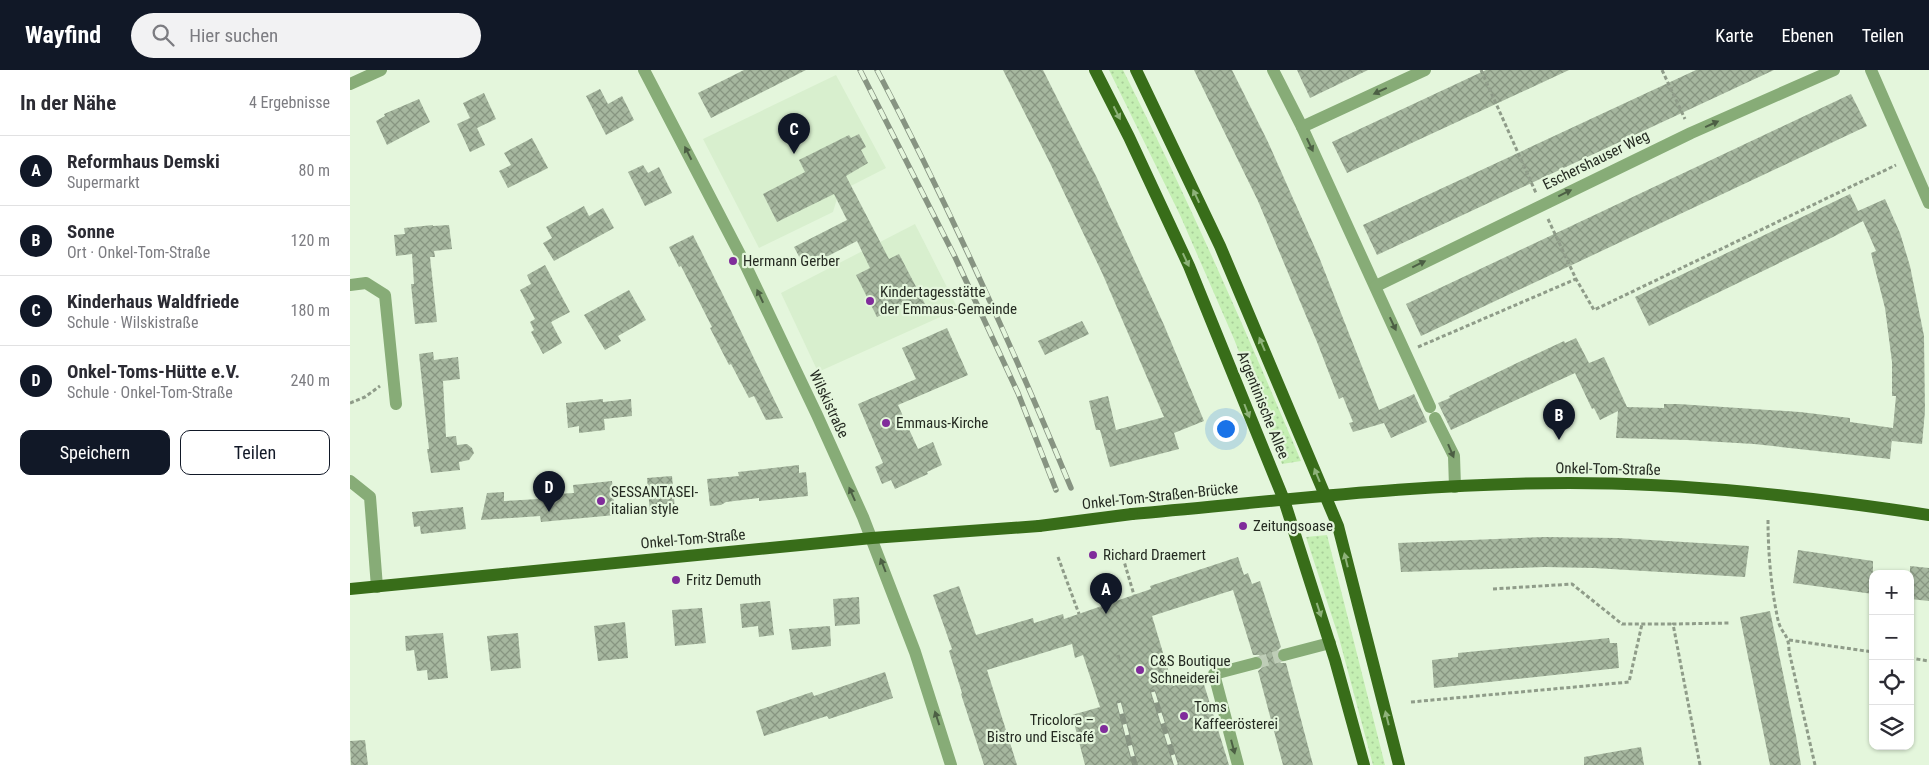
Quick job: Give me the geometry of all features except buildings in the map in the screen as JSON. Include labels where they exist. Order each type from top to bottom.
[{"type":"main road","name":"Argentinische Allee","points":[[1095,70],[1129,137],[1189,266],[1284,500],[1330,643],[1364,765]]},
{"type":"main road","name":"Argentinische Allee","points":[[1136,70],[1220,246],[1338,526],[1399,765]]},
{"type":"main road","name":"Onkel-Tom-Straße","points":[[1284,500],[1455,487],[1570,483],[1698,488],[1846,503],[1929,516]]},
{"type":"main road","name":"Onkel-Tom-Straßen-Brücke","points":[[1040,526],[1132,514],[1284,500]]},
{"type":"main road","name":"Onkel-Tom-Straße","points":[[350,589],[872,538],[1040,526]]},
{"type":"street","points":[[350,84],[381,70]]},
{"type":"street","name":"Wilskistraße","points":[[644,70],[745,264],[817,415],[872,538],[915,652],[952,765]]},
{"type":"street","points":[[1273,70],[1302,127],[1454,456],[1455,487]]},
{"type":"street","points":[[1302,127],[1424,70]]},
{"type":"street","name":"Eschershauser Weg","points":[[1376,286],[1691,133],[1834,70]]},
{"type":"street","points":[[1871,70],[1929,204]]},
{"type":"street","points":[[350,285],[366,282],[385,295],[396,404]]},
{"type":"street","points":[[350,481],[370,497],[378,587]]},
{"type":"street","points":[[1284,655],[1330,643]]},
{"type":"street","points":[[1238,765],[1214,674],[1256,663]]},
{"type":"path","points":[[1481,70],[1541,205],[1576,279],[1594,310],[1899,163]]},
{"type":"path","points":[[1662,70],[1691,133]]},
{"type":"path","points":[[1406,352],[1576,279]]},
{"type":"path","points":[[350,403],[365,397],[394,376]]},
{"type":"path","points":[[1768,520],[1768,542],[1778,622],[1789,640],[1789,652],[1815,765]]},
{"type":"path","points":[[1304,529],[1325,527]]},
{"type":"path","points":[[1121,551],[1134,595]]},
{"type":"path","points":[[1058,558],[1079,614]]},
{"type":"path","points":[[1492,589],[1572,584],[1622,624],[1730,623]]},
{"type":"path","points":[[1411,702],[1629,682],[1642,624]]},
{"type":"path","points":[[1674,624],[1700,765]]},
{"type":"path","points":[[1789,640],[1869,651]]},
{"type":"path","points":[[1118,655],[1120,662]]},
{"type":"path","points":[[1914,659],[1929,661]]},
{"type":"shaded area","points":[[836,75],[886,168],[839,192],[833,212],[759,248],[703,139]]},
{"type":"shaded area","name":"Kindertagesstätte der Emmaus-Gemeinde","points":[[915,224],[958,309],[818,372],[781,293]]},
{"type":"green space","points":[[1109,70],[1123,70],[1147,118],[1259,362],[1301,461],[1282,464],[1234,339],[1180,215]]},
{"type":"green space","points":[[1327,535],[1385,765],[1373,765],[1339,638],[1306,537]]},
{"type":"tunnel","points":[[1256,663],[1284,655]]},
{"type":"railway","points":[[860,70],[955,257],[1018,393],[1056,490]]},
{"type":"railway","points":[[877,70],[904,121],[979,277],[1071,488]]},
{"type":"railway","points":[[1153,692],[1176,765]]},
{"type":"railway","points":[[1119,703],[1135,765]]},
{"type":"place","name":"Kinderhaus Waldfriede","points":[[794,154]]},
{"type":"place","name":"Hermann Gerber","points":[[733,261]]},
{"type":"place","name":"Kindertagesstätte der Emmaus-Gemeinde","points":[[870,301]]},
{"type":"place","name":"Emmaus-Kirche","points":[[886,423]]},
{"type":"place","name":"Sonne","points":[[1559,440]]},
{"type":"place","name":"SESSANTASEI- italian style","points":[[601,501]]},
{"type":"place","name":"Onkel-Toms-Hütte e.V.","points":[[549,512]]},
{"type":"place","name":"Zeitungsoase","points":[[1243,526]]},
{"type":"place","name":"Richard Draemert","points":[[1093,555]]},
{"type":"place","name":"Fritz Demuth","points":[[676,580]]},
{"type":"place","name":"Reformhaus Demski","points":[[1106,614]]},
{"type":"place","name":"C&S Boutique Schneiderei","points":[[1140,670]]},
{"type":"place","name":"Toms Kaffeerösterei","points":[[1184,716]]},
{"type":"place","name":"Tricolore – Bistro und Eiscafé","points":[[1104,729]]}]
